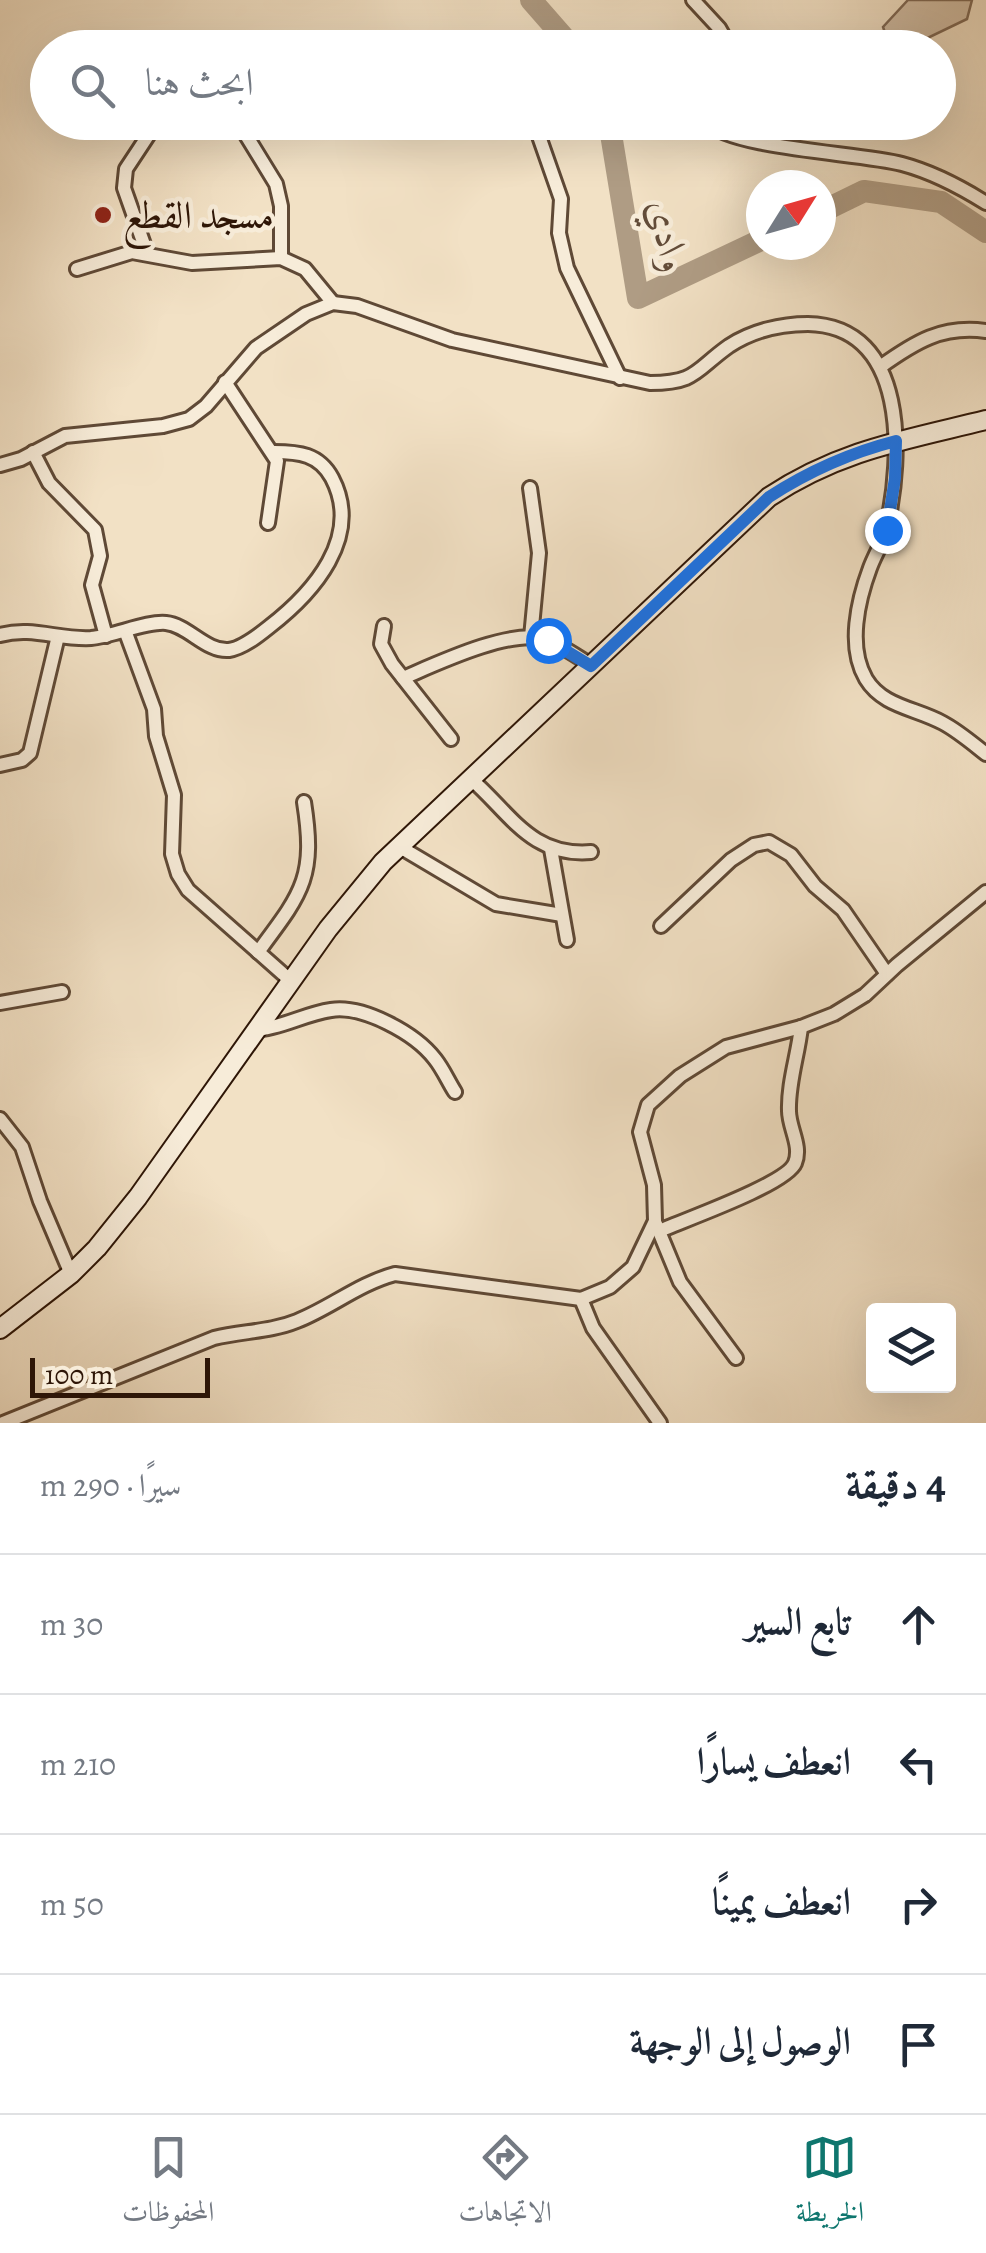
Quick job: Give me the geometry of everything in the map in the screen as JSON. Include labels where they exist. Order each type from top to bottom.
[{"type":"main road","points":[[0,1330],[72,1274],[138,1196],[328,928],[400,847],[769,497],[803,475],[860,450],[986,420]]},
{"type":"street","points":[[693,0],[720,30]]},
{"type":"street","points":[[145,140],[126,169],[124,188],[146,253]]},
{"type":"street","points":[[249,140],[276,184],[281,206],[282,258]]},
{"type":"street","points":[[540,140],[561,199],[560,233],[567,268],[620,378]]},
{"type":"street","points":[[757,140],[899,163],[936,175],[986,203]]},
{"type":"street","points":[[76,269],[132,252],[192,262],[282,258],[305,269],[332,303]]},
{"type":"street","points":[[0,464],[66,436],[163,426],[190,419],[256,348],[306,314],[332,303],[357,306],[452,340],[650,383],[678,383],[698,374],[730,346],[764,329],[812,324],[837,330],[861,342],[880,367],[894,402],[895,478],[887,530],[858,609],[860,664],[866,680],[882,698],[942,722],[986,754]]},
{"type":"street","points":[[880,367],[935,332],[986,331]]},
{"type":"street","points":[[225,382],[274,452],[278,470],[268,523]]},
{"type":"street","points":[[34,452],[49,483],[95,530],[100,556],[92,585],[106,636]]},
{"type":"street","points":[[0,635],[38,631],[58,636],[106,636],[168,623],[210,646],[229,650],[256,638],[313,588],[342,528],[336,486],[327,470],[316,459],[300,452],[274,452]]},
{"type":"street","points":[[530,488],[539,552],[531,636]]},
{"type":"street","points":[[384,626],[381,644],[450,738]]},
{"type":"street","points":[[126,633],[154,708],[156,736],[172,784],[172,854],[178,874],[188,890],[291,981]]},
{"type":"street","points":[[0,765],[22,760],[30,753],[58,636]]},
{"type":"street","points":[[403,678],[458,654],[531,636],[548,640],[591,666]]},
{"type":"street","points":[[471,780],[530,838],[569,854],[591,852]]},
{"type":"street","points":[[258,952],[297,900],[303,885],[311,839],[304,802]]},
{"type":"street","points":[[662,926],[731,860],[754,844],[769,842],[791,854],[814,886],[842,910],[888,974]]},
{"type":"street","points":[[400,847],[496,904],[562,915]]},
{"type":"street","points":[[552,849],[568,940]]},
{"type":"street","points":[[736,1358],[680,1282],[657,1226],[654,1185],[640,1132],[648,1105],[680,1076],[726,1047],[801,1027],[865,996],[986,892]]},
{"type":"street","points":[[0,1003],[62,992]]},
{"type":"street","points":[[255,1030],[277,1028],[309,1014],[336,1009],[360,1012],[418,1042],[434,1057],[455,1092]]},
{"type":"street","points":[[4,1423],[214,1338],[233,1333],[256,1334],[296,1322],[366,1282],[396,1274],[581,1299],[610,1287],[633,1267],[657,1226],[745,1196],[793,1168],[797,1159],[788,1114],[801,1027]]},
{"type":"street","points":[[0,1119],[22,1147],[40,1201],[72,1274]]},
{"type":"street","points":[[581,1299],[593,1328],[660,1423]]},
{"type":"shaded area","points":[[908,0],[972,0],[967,19],[944,30],[883,27]]},
{"type":"waterway","name":"وادي","points":[[531,0],[557,30]]},
{"type":"waterway","name":"وادي","points":[[612,140],[638,298],[746,247]]},
{"type":"waterway","name":"وادي","points":[[836,205],[864,191],[941,202],[986,232]]},
{"type":"place","name":"مسجد القطع","points":[[103,215]]},
{"type":"route","points":[[548,640],[591,666],[769,497],[803,475],[860,450],[896,441],[887,530]]}]
